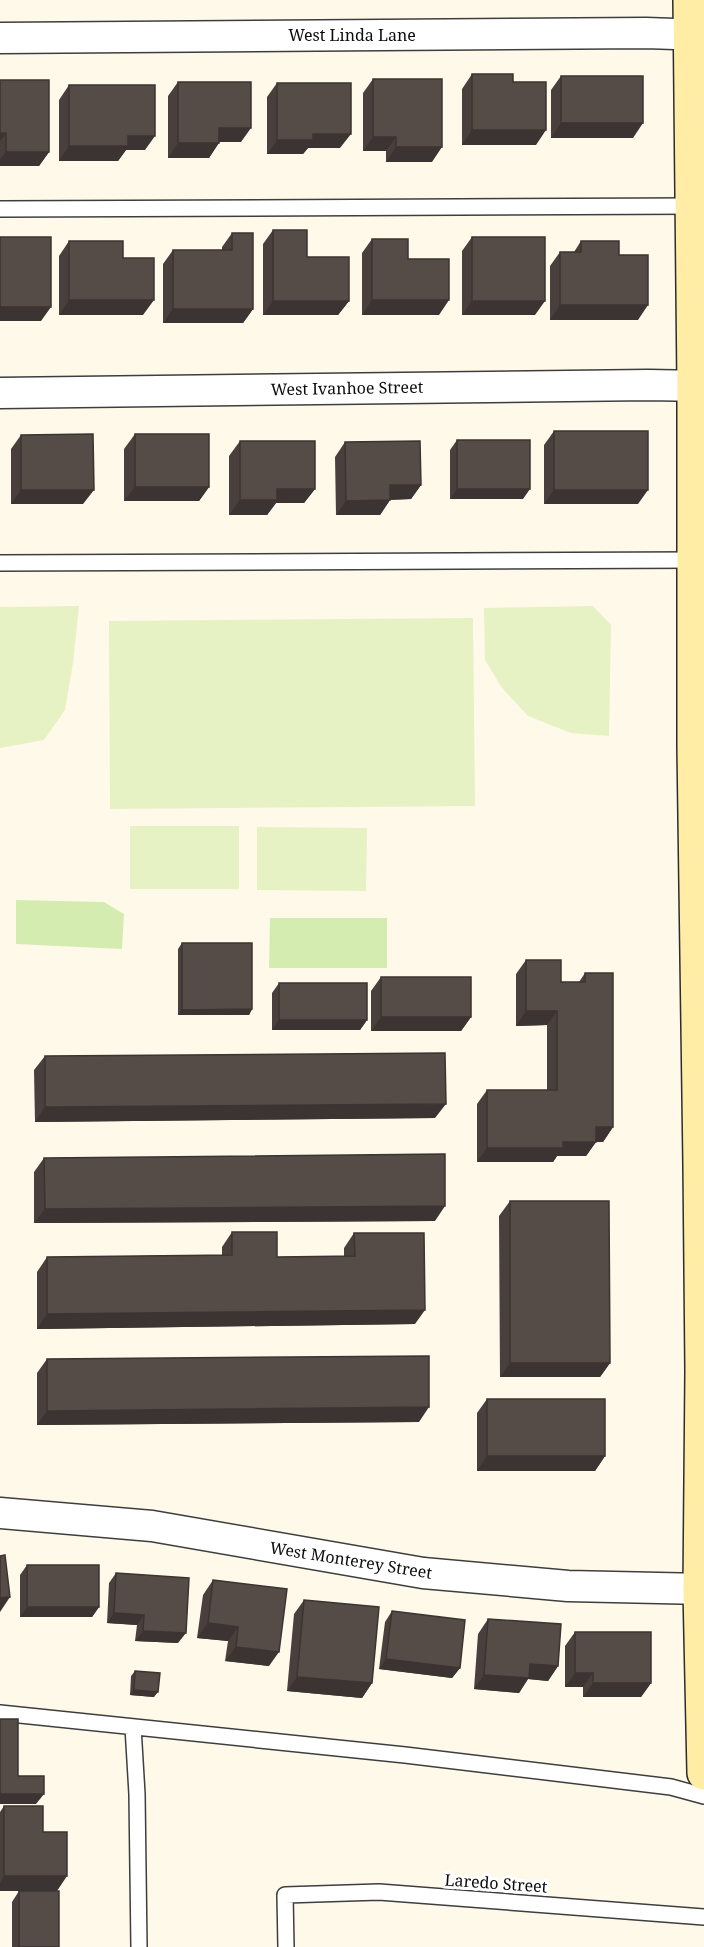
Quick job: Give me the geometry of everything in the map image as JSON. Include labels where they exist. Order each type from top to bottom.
[{"type":"street","points":[[690,0],[697,35],[704,1773]]},
{"type":"street","name":"West Linda Lane","points":[[0,38],[634,33],[697,35]]},
{"type":"street","name":"West Ivanhoe Street","points":[[0,393],[699,386]]},
{"type":"street","name":"West Monterey Street","points":[[0,1513],[152,1526],[423,1573],[568,1586],[702,1590]]},
{"type":"lane","points":[[0,209],[698,206]]},
{"type":"lane","points":[[0,563],[699,560]]},
{"type":"lane","points":[[0,1713],[440,1759],[671,1787],[704,1796]]},
{"type":"lane","points":[[133,1727],[137,1794],[139,1947]]},
{"type":"lane","name":"Laredo Street","points":[[286,1947],[285,1895],[379,1892],[704,1917]]},
{"type":"green space","points":[[79,606],[65,710],[44,740],[0,748],[0,607]]},
{"type":"green space","points":[[593,606],[611,625],[609,736],[571,733],[528,716],[502,688],[485,660],[484,608]]},
{"type":"green space","points":[[473,618],[475,806],[110,809],[109,621]]},
{"type":"green space","points":[[130,826],[239,826],[239,889],[130,889]]},
{"type":"green space","points":[[257,827],[367,828],[366,891],[257,890]]},
{"type":"green space","points":[[16,900],[104,902],[124,914],[122,949],[16,944]]},
{"type":"green space","points":[[270,918],[387,918],[387,968],[269,968]]},
{"type":"building","points":[[472,74],[513,74],[513,82],[546,82],[546,130],[472,130]]},
{"type":"building","points":[[561,76],[643,76],[643,123],[561,123]]},
{"type":"building","points":[[373,79],[442,79],[442,147],[396,147],[396,137],[373,137]]},
{"type":"building","points":[[0,80],[49,80],[49,152],[6,152],[6,133],[0,133]]},
{"type":"building","points":[[178,82],[251,82],[251,128],[219,128],[219,143],[178,143]]},
{"type":"building","points":[[277,83],[351,83],[351,134],[313,134],[313,140],[277,140]]},
{"type":"building","points":[[69,85],[155,85],[155,136],[128,136],[128,146],[69,146]]},
{"type":"building","points":[[273,230],[307,230],[307,257],[349,257],[349,301],[273,301]]},
{"type":"building","points":[[232,233],[253,233],[253,309],[173,309],[173,250],[232,250]]},
{"type":"building","points":[[0,237],[51,237],[51,307],[0,307]]},
{"type":"building","points":[[472,237],[545,237],[545,301],[472,301]]},
{"type":"building","points":[[372,239],[408,239],[408,259],[449,259],[449,300],[372,300]]},
{"type":"building","points":[[69,241],[123,241],[123,258],[154,258],[154,300],[69,300]]},
{"type":"building","points":[[581,241],[619,241],[619,255],[648,255],[648,305],[560,305],[560,252],[581,252]]},
{"type":"building","points":[[554,431],[648,431],[648,490],[554,490]]},
{"type":"building","points":[[93,434],[94,490],[21,490],[21,435]]},
{"type":"building","points":[[135,434],[209,434],[209,487],[135,487]]},
{"type":"building","points":[[457,440],[530,440],[530,489],[457,489]]},
{"type":"building","points":[[240,441],[315,441],[315,489],[277,489],[277,500],[240,500]]},
{"type":"building","points":[[420,441],[421,485],[390,485],[390,500],[346,501],[345,442]]},
{"type":"building","points":[[182,943],[252,943],[252,1009],[182,1010]]},
{"type":"building","points":[[526,960],[561,960],[561,982],[585,982],[585,973],[613,973],[613,1127],[596,1127],[596,1142],[563,1142],[563,1148],[487,1148],[487,1090],[557,1090],[557,1011],[526,1011]]},
{"type":"building","points":[[381,977],[471,977],[471,1017],[381,1017]]},
{"type":"building","points":[[279,983],[367,983],[367,1020],[279,1020]]},
{"type":"building","points":[[445,1053],[446,1104],[45,1107],[45,1056]]},
{"type":"building","points":[[445,1154],[445,1206],[45,1209],[44,1158]]},
{"type":"building","points":[[510,1201],[609,1201],[610,1363],[510,1363]]},
{"type":"building","points":[[232,1232],[277,1232],[277,1257],[355,1256],[354,1233],[424,1233],[425,1310],[47,1314],[47,1257],[232,1255]]},
{"type":"building","points":[[429,1356],[429,1407],[47,1411],[47,1359]]},
{"type":"building","points":[[487,1399],[605,1399],[605,1456],[487,1456]]},
{"type":"building","points":[[5,1555],[10,1597],[0,1598],[0,1556]]},
{"type":"building","points":[[27,1565],[99,1565],[99,1607],[27,1607]]},
{"type":"building","points":[[116,1573],[189,1578],[186,1633],[143,1631],[144,1615],[114,1613]]},
{"type":"building","points":[[213,1580],[287,1589],[279,1652],[236,1647],[238,1627],[208,1623]]},
{"type":"building","points":[[304,1600],[379,1607],[372,1683],[297,1677]]},
{"type":"building","points":[[392,1611],[465,1620],[460,1668],[386,1659]]},
{"type":"building","points":[[488,1619],[561,1624],[558,1666],[530,1664],[529,1678],[484,1675]]},
{"type":"building","points":[[575,1632],[651,1632],[651,1683],[593,1683],[593,1673],[575,1673]]},
{"type":"building","points":[[135,1671],[160,1673],[158,1692],[134,1690]]},
{"type":"building","points":[[0,1719],[18,1719],[18,1776],[44,1776],[44,1794],[0,1794]]},
{"type":"building","points":[[4,1806],[43,1806],[43,1832],[67,1832],[67,1876],[4,1876]]},
{"type":"building","points":[[19,1891],[59,1891],[59,1947],[19,1947]]}]
